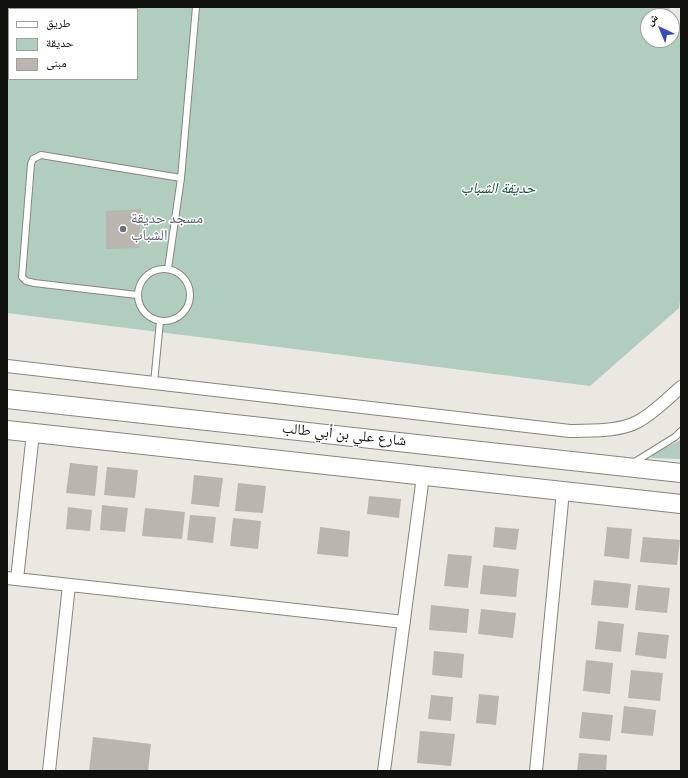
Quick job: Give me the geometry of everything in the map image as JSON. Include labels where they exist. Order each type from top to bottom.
[{"type":"street","points":[[7,366],[570,431],[608,429],[636,422],[657,409],[681,387]]},
{"type":"street","name":"شارع علي بن أبي طالب","points":[[7,399],[681,473]]},
{"type":"street","name":"شارع علي بن أبي طالب","points":[[7,430],[681,504]]},
{"type":"street","points":[[33,433],[12,579],[404,622]]},
{"type":"street","points":[[384,771],[423,476]]},
{"type":"street","points":[[536,771],[563,491]]},
{"type":"street","points":[[49,771],[68,585]]},
{"type":"lane","points":[[168,269],[181,178],[196,7]]},
{"type":"lane","points":[[137,295],[34,283],[26,281],[22,277],[31,164],[33,159],[41,155],[181,178]]},
{"type":"lane","points":[[162,268],[168,269],[174,270],[185,278],[190,289],[190,302],[183,313],[172,320],[160,321],[148,316],[140,306],[137,295],[141,281],[150,272],[162,268]]},
{"type":"lane","points":[[154,383],[160,321]]},
{"type":"lane","points":[[626,467],[664,444],[681,431]]},
{"type":"green space","name":"حديقة الشباب","points":[[7,7],[668,7],[669,8],[640,8],[640,48],[680,48],[680,25],[681,26],[681,294],[679,308],[590,386],[7,313]]},
{"type":"green space","points":[[681,440],[681,459],[651,458],[653,453]]},
{"type":"building","name":"مسجد حديقة الشباب","points":[[141,209],[139,248],[106,249],[106,211]]},
{"type":"building","points":[[70,463],[98,466],[95,496],[66,493]]},
{"type":"building","points":[[107,467],[138,470],[135,498],[104,495]]},
{"type":"building","points":[[194,475],[223,478],[219,507],[191,504]]},
{"type":"building","points":[[238,483],[266,486],[263,513],[235,511]]},
{"type":"building","points":[[369,496],[401,499],[399,518],[367,514]]},
{"type":"building","points":[[102,505],[128,508],[125,532],[100,530]]},
{"type":"building","points":[[68,507],[92,510],[90,531],[66,529]]},
{"type":"building","points":[[145,508],[185,512],[182,539],[142,536]]},
{"type":"building","points":[[190,515],[216,517],[213,543],[187,540]]},
{"type":"building","points":[[233,518],[261,521],[258,549],[230,546]]},
{"type":"building","points":[[320,527],[350,531],[348,557],[317,554]]},
{"type":"building","points":[[495,527],[519,529],[516,550],[493,547]]},
{"type":"building","points":[[607,527],[632,529],[629,559],[604,556]]},
{"type":"building","points":[[643,537],[680,540],[677,565],[640,562]]},
{"type":"building","points":[[448,554],[472,556],[468,588],[444,586]]},
{"type":"building","points":[[483,565],[519,569],[516,597],[480,594]]},
{"type":"building","points":[[594,580],[631,584],[628,608],[591,605]]},
{"type":"building","points":[[638,585],[670,588],[667,613],[635,610]]},
{"type":"building","points":[[431,605],[469,609],[467,633],[429,630]]},
{"type":"building","points":[[481,609],[516,613],[513,638],[478,634]]},
{"type":"building","points":[[598,621],[624,624],[621,652],[595,649]]},
{"type":"building","points":[[638,632],[669,635],[666,659],[635,655]]},
{"type":"building","points":[[434,651],[464,654],[462,678],[432,675]]},
{"type":"building","points":[[586,660],[613,663],[610,694],[583,691]]},
{"type":"building","points":[[631,670],[663,673],[660,701],[628,698]]},
{"type":"building","points":[[479,694],[499,696],[496,725],[476,723]]},
{"type":"building","points":[[431,695],[453,697],[451,721],[428,719]]},
{"type":"building","points":[[624,706],[656,710],[653,736],[621,733]]},
{"type":"building","points":[[582,712],[613,715],[610,741],[579,738]]},
{"type":"building","points":[[420,731],[455,734],[451,766],[417,763]]},
{"type":"building","points":[[93,737],[151,744],[148,771],[89,771]]},
{"type":"building","points":[[579,753],[607,755],[606,771],[577,771]]},
{"type":"place","name":"مسجد حديقة الشباب","points":[[123,229]]}]
